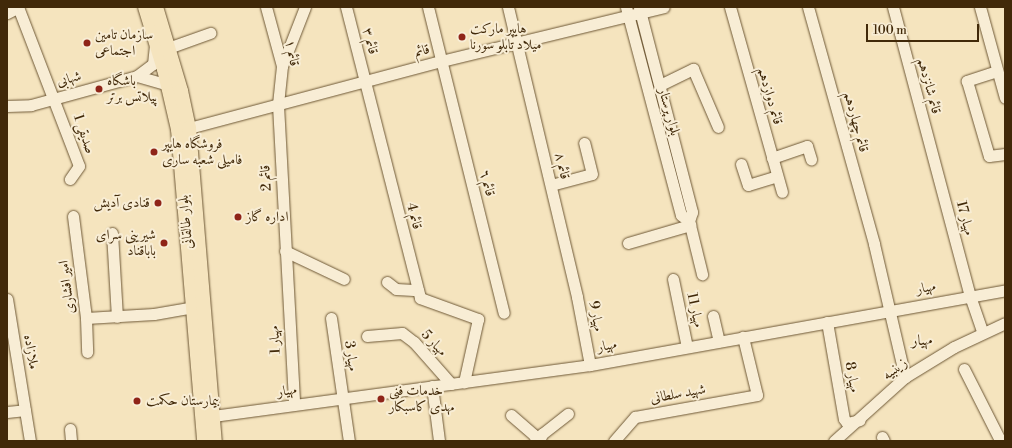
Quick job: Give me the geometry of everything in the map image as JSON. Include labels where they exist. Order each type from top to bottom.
[{"type":"main road","name":"بلوار طالقانی","points":[[145,7],[171,94],[178,129],[204,441]]},
{"type":"main road","name":"بلوار طالقانی","points":[[156,7],[189,128],[215,441]]},
{"type":"street","points":[[7,13],[18,7],[55,98]]},
{"type":"street","name":"قائم ١","points":[[266,7],[282,66],[278,105]]},
{"type":"street","points":[[282,66],[305,7]]},
{"type":"street","name":"قائم ٣","points":[[346,7],[364,82]]},
{"type":"street","name":"قائم ٦","points":[[428,7],[504,313]]},
{"type":"street","name":"قائم ٨","points":[[508,7],[577,297]]},
{"type":"street","name":"قائم","points":[[189,128],[517,42],[627,11],[664,7]]},
{"type":"street","name":"قائم دوازدهم","points":[[730,7],[782,192]]},
{"type":"street","name":"قائم چهاردهم","points":[[808,7],[874,244],[905,377]]},
{"type":"street","name":"قائم شانزدهم","points":[[893,7],[930,149]]},
{"type":"street","points":[[980,7],[1005,98]]},
{"type":"street","name":"بلوار پرستار","points":[[640,10],[692,212],[689,223],[702,274]]},
{"type":"street","name":"بلوار پرستار","points":[[627,11],[681,215],[689,223]]},
{"type":"street","points":[[168,48],[210,33]]},
{"type":"street","points":[[137,76],[153,64],[156,56],[155,40]]},
{"type":"street","points":[[660,85],[693,69],[718,127]]},
{"type":"street","points":[[998,71],[967,81],[989,156],[1005,154]]},
{"type":"street","points":[[137,76],[165,84],[171,94]]},
{"type":"street","name":"شهابی","points":[[7,107],[31,105],[137,76]]},
{"type":"street","name":"قائم 4","points":[[364,82],[418,290]]},
{"type":"street","name":"صدیقی 1","points":[[55,98],[79,166],[70,179]]},
{"type":"street","name":"قائم 2","points":[[278,105],[286,273]]},
{"type":"street","points":[[551,185],[592,174],[584,144]]},
{"type":"street","points":[[772,158],[807,146],[811,159]]},
{"type":"street","name":"مهیار 17","points":[[930,149],[970,296],[983,333]]},
{"type":"street","points":[[741,164],[748,186],[777,176]]},
{"type":"street","name":"امیر افشاری","points":[[73,216],[86,318],[117,317],[193,307]]},
{"type":"street","points":[[628,243],[689,223]]},
{"type":"street","points":[[112,232],[117,317]]},
{"type":"street","points":[[285,251],[344,279]]},
{"type":"street","name":"مهیار 1","points":[[286,273],[294,405]]},
{"type":"street","name":"مهیار 11","points":[[673,279],[687,347]]},
{"type":"street","points":[[387,282],[396,289],[418,290],[420,298],[478,319],[464,382]]},
{"type":"street","name":"مهیار","points":[[213,416],[590,365],[1005,290]]},
{"type":"street","name":"مهیار 9","points":[[577,297],[590,365]]},
{"type":"street","name":"ملازاده","points":[[7,299],[30,441]]},
{"type":"street","points":[[713,316],[719,341]]},
{"type":"street","points":[[86,318],[87,352]]},
{"type":"street","name":"مهیار 3","points":[[331,318],[341,399],[349,441]]},
{"type":"street","name":"مهیار 8","points":[[826,322],[844,419],[847,422],[860,420]]},
{"type":"street","name":"زینبیه","points":[[834,441],[860,420],[905,377],[983,333],[1005,323]]},
{"type":"street","name":"مهیار 5","points":[[367,336],[402,333],[414,342],[451,384]]},
{"type":"street","name":"شهید سلطانی","points":[[614,441],[635,417],[757,395],[743,337]]},
{"type":"street","points":[[964,368],[999,438]]},
{"type":"street","points":[[432,386],[439,441]]},
{"type":"street","points":[[7,412],[25,410]]},
{"type":"street","points":[[511,415],[534,435],[538,441],[542,434],[568,414]]},
{"type":"street","points":[[70,429],[71,441]]},
{"type":"shaded area","points":[[639,21],[687,208],[684,210],[634,22]]},
{"type":"place","name":"هایپر مارکت میلاد تابلو سورنا","points":[[462,37]]},
{"type":"place","name":"سازمان تامین اجتماعی","points":[[87,43]]},
{"type":"place","name":"باشگاه پیلاتس برتر","points":[[99,89]]},
{"type":"place","name":"فروشگاه هایپر فامیلی شعبه ساری","points":[[154,152]]},
{"type":"place","name":"قنادی آدیش","points":[[158,203]]},
{"type":"place","name":"اداره گاز","points":[[238,217]]},
{"type":"place","name":"شیرینی سرای باباقناد","points":[[164,243]]},
{"type":"place","name":"خدمات فنی مهدی کاسبکار","points":[[381,399]]},
{"type":"place","name":"بیمارستان حکمت","points":[[137,401]]},
{"type":"district","name":"مهیار","points":[[922,341]]}]
